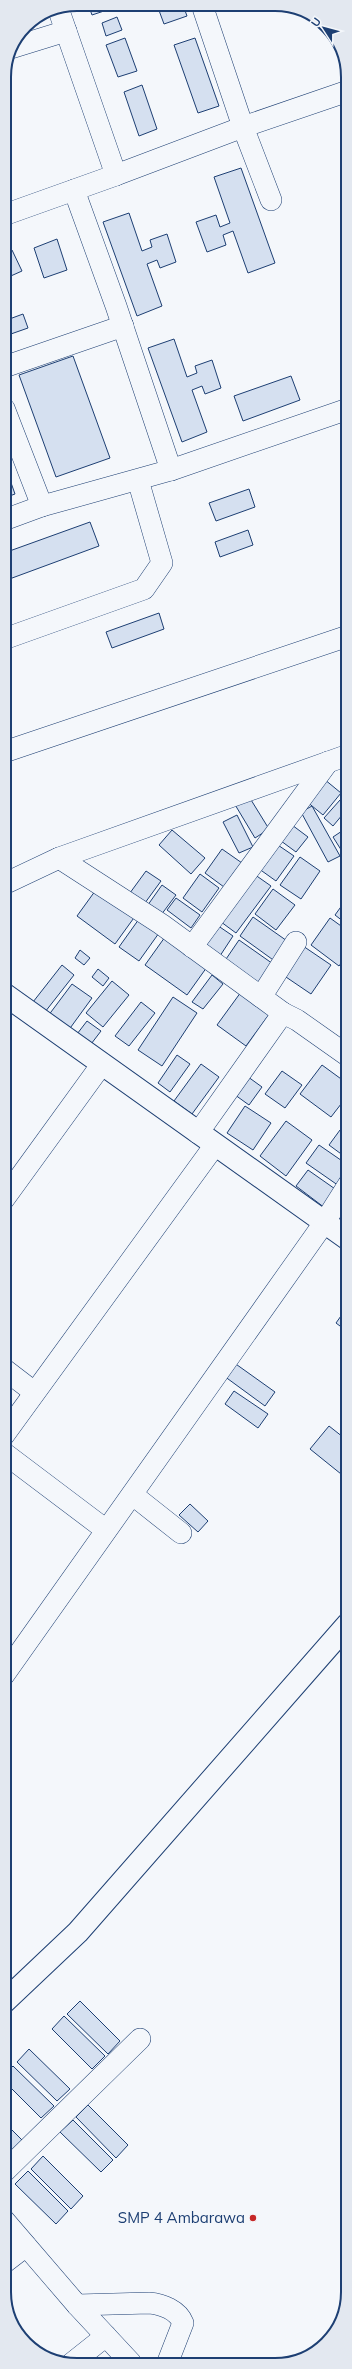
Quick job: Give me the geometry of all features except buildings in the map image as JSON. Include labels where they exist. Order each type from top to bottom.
[{"type":"main road","points":[[11,999],[341,1234]]},
{"type":"main road","points":[[11,1995],[78,1932],[341,1632]]},
{"type":"street","points":[[204,11],[243,127],[271,200]]},
{"type":"street","points":[[60,13],[116,175]]},
{"type":"street","points":[[19,45],[66,31]]},
{"type":"street","points":[[11,212],[243,127],[341,93]]},
{"type":"street","points":[[74,190],[123,326],[171,470]]},
{"type":"street","points":[[11,365],[123,326]]},
{"type":"street","points":[[11,517],[42,506],[171,470],[341,411]]},
{"type":"street","points":[[11,426],[42,506]]},
{"type":"street","points":[[11,636],[144,589],[162,563],[138,480]]},
{"type":"street","points":[[11,750],[341,638]]},
{"type":"street","points":[[11,881],[59,858],[341,757]]},
{"type":"street","points":[[192,947],[328,762]]},
{"type":"street","points":[[59,858],[161,924],[283,1013],[304,1025],[341,1051]]},
{"type":"street","points":[[261,997],[296,942]]},
{"type":"street","points":[[198,1133],[283,1013]]},
{"type":"street","points":[[11,1189],[102,1064]]},
{"type":"street","points":[[11,1425],[216,1145]]},
{"type":"street","points":[[11,1665],[324,1223],[341,1195]]},
{"type":"street","points":[[11,1374],[34,1392]]},
{"type":"street","points":[[11,1458],[106,1530]]},
{"type":"street","points":[[132,1495],[181,1533]]},
{"type":"street","points":[[11,2165],[140,2039]]},
{"type":"street","points":[[11,2228],[77,2305],[126,2358]]},
{"type":"street","points":[[11,2258],[26,2246]]},
{"type":"street","points":[[77,2305],[149,2303],[159,2304],[173,2311],[182,2322],[169,2358]]},
{"type":"street","points":[[78,2358],[106,2336]]},
{"type":"place","name":"SMP 4 Ambarawa","points":[[253,2218]]}]
